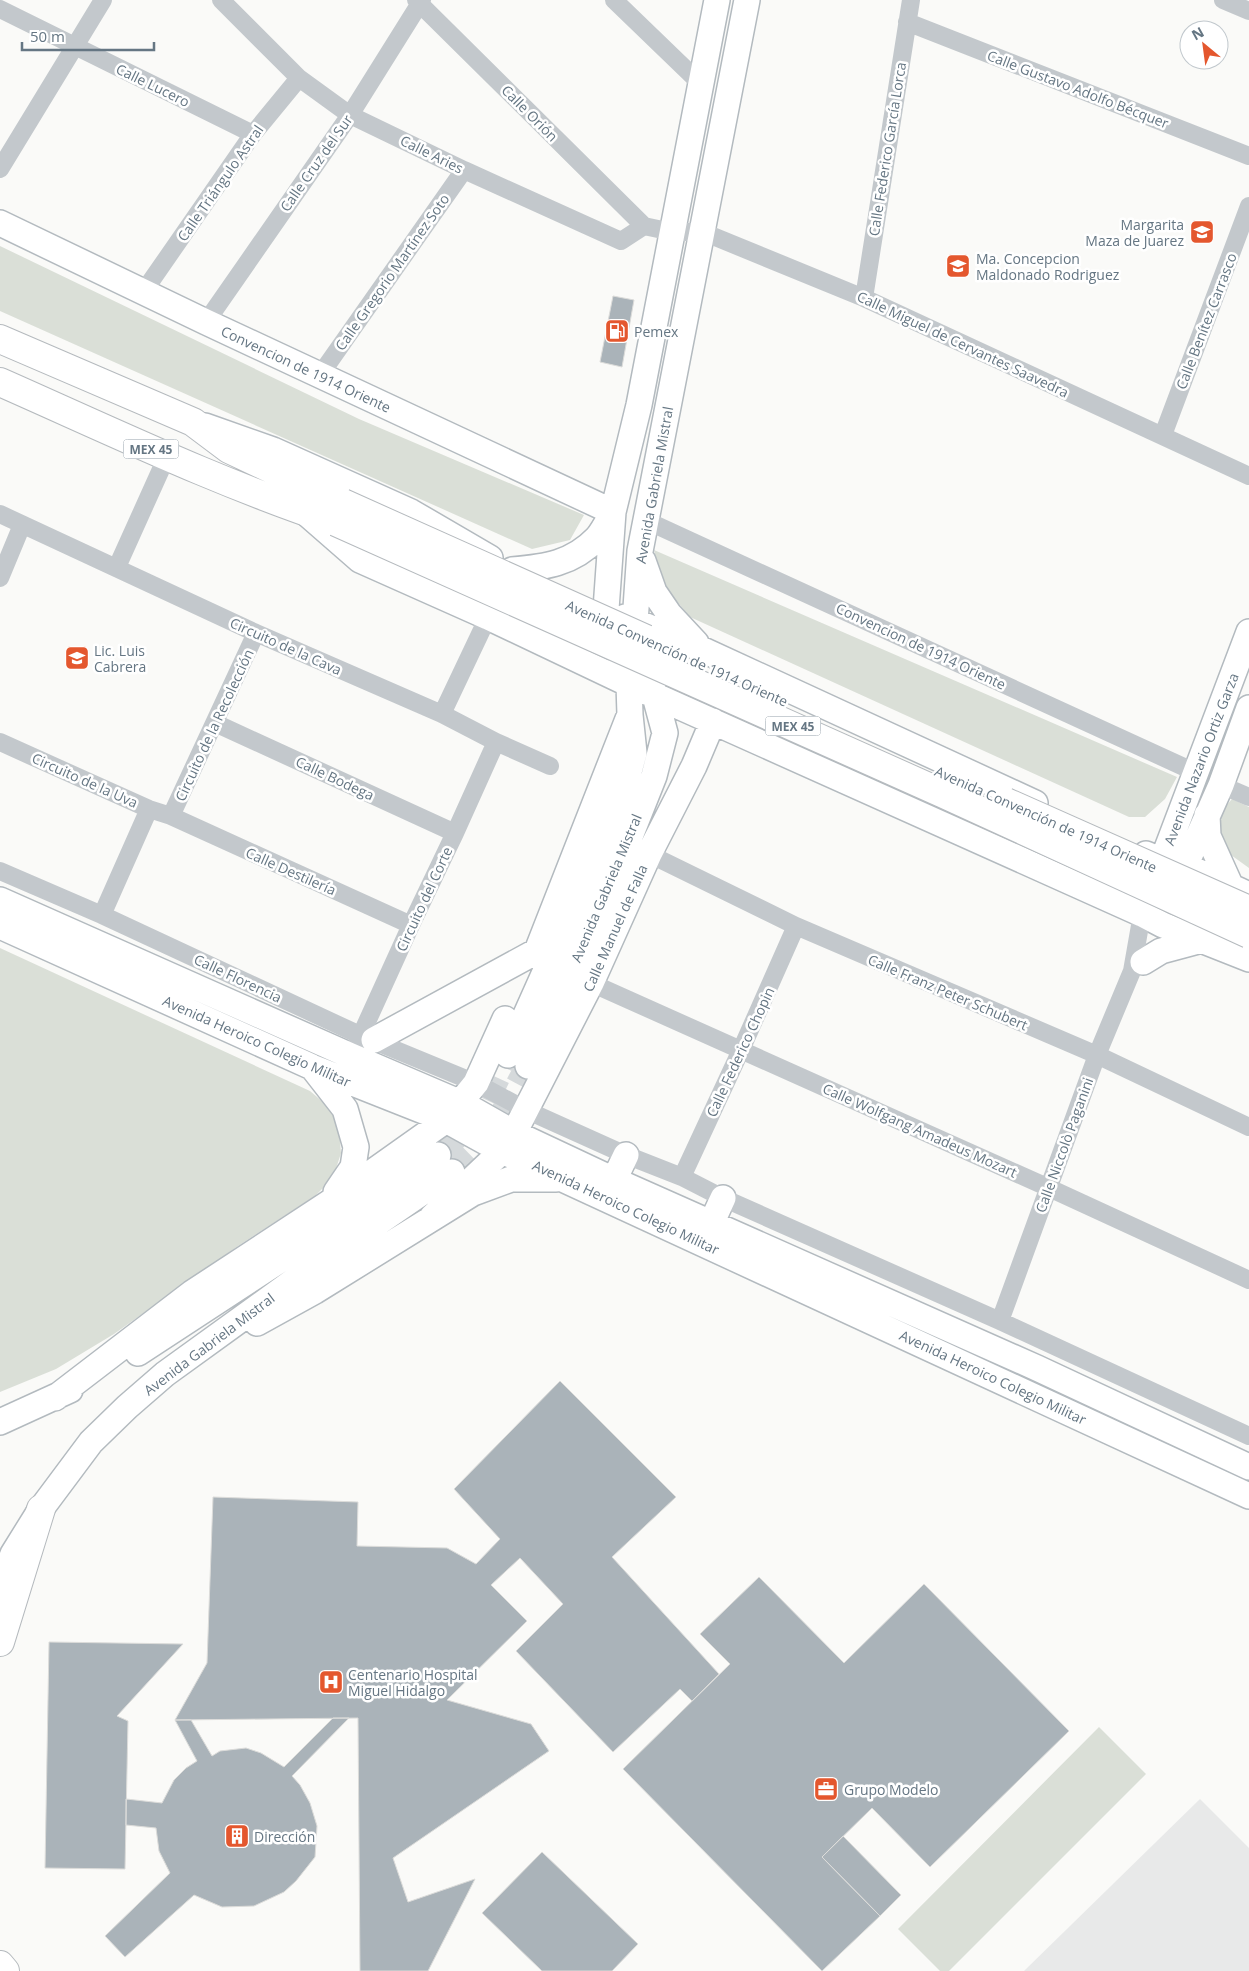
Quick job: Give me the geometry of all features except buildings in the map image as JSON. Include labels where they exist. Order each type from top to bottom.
[{"type":"main road","name":"Avenida Convención de 1914 Oriente","points":[[0,340],[193,422],[229,449],[340,512],[935,790],[1249,934]]},
{"type":"main road","name":"Avenida Convención de 1914 Oriente","points":[[0,382],[167,456],[304,511],[340,512],[1249,910]]},
{"type":"main road","points":[[0,1642],[41,1508]]},
{"type":"main road","points":[[0,1965],[5,1971]]},
{"type":"street","points":[[0,168],[103,0]]},
{"type":"street","name":"Calle Aries","points":[[221,0],[299,78],[350,115],[464,170],[621,241],[644,226]]},
{"type":"street","points":[[614,0],[701,84]]},
{"type":"street","name":"Avenida Gabriela Mistral","points":[[717,0],[639,405],[613,512],[606,609],[629,684],[634,753],[621,802],[518,1061],[610,887],[654,776],[665,733],[657,696],[635,622],[640,551],[747,0]]},
{"type":"street","name":"Calle Federico García Lorca","points":[[864,298],[911,0]]},
{"type":"street","points":[[1223,0],[1249,10]]},
{"type":"street","name":"Calle Cruz del Sur","points":[[206,322],[350,115],[419,1]]},
{"type":"street","name":"Calle Orión","points":[[419,1],[644,226]]},
{"type":"street","name":"Calle Lucero","points":[[0,9],[253,134]]},
{"type":"street","name":"Calle Gustavo Adolfo Bécquer","points":[[907,22],[1249,156]]},
{"type":"street","name":"Calle Triángulo Astral","points":[[144,291],[253,134],[299,78]]},
{"type":"street","name":"Calle Gregorio Martínez Soto","points":[[320,374],[464,170]]},
{"type":"street","name":"Calle Benítez Carrasco","points":[[1163,436],[1249,206]]},
{"type":"street","name":"Convencion de 1914 Oriente","points":[[0,223],[206,322],[613,512]]},
{"type":"street","points":[[644,226],[672,232]]},
{"type":"street","name":"Calle Miguel de Cervantes Saavedra","points":[[672,232],[703,232],[864,298],[1249,476]]},
{"type":"street","name":"Avenida Convención de 1914 Oriente","points":[[193,422],[273,450],[411,512],[512,570],[701,649],[1173,863],[1240,891]]},
{"type":"street","points":[[117,567],[167,456]]},
{"type":"street","name":"Avenida Convención de 1914 Oriente","points":[[304,511],[360,560],[488,616],[629,684],[1153,919],[1249,959]]},
{"type":"street","points":[[512,570],[544,567],[574,557],[598,538],[613,512]]},
{"type":"street","points":[[0,514],[22,524],[0,578]]},
{"type":"street","name":"Convencion de 1914 Oriente","points":[[645,520],[1197,773]]},
{"type":"street","name":"Circuito de la Cava","points":[[22,524],[256,633],[442,714],[496,742],[550,766]]},
{"type":"street","points":[[640,551],[654,592],[669,614],[701,649]]},
{"type":"street","points":[[442,714],[488,616]]},
{"type":"street","name":"Circuito de la Recolección","points":[[171,816],[256,633]]},
{"type":"street","name":"Avenida Nazario Ortiz Garza","points":[[1153,919],[1173,863],[1197,773],[1248,635]]},
{"type":"street","name":"Avenida Nazario Ortiz Garza","points":[[1173,863],[1207,815],[1221,785],[1249,708]]},
{"type":"street","points":[[454,1111],[476,1083],[537,951],[630,715]]},
{"type":"street","name":"Calle Manuel de Falla","points":[[432,1217],[508,1142],[591,983],[649,854],[694,766],[713,721]]},
{"type":"street","name":"Calle Bodega","points":[[215,724],[455,833]]},
{"type":"street","name":"Circuito de la Uva","points":[[0,742],[149,809],[171,816]]},
{"type":"street","name":"Circuito del Corte","points":[[362,1044],[411,925],[496,742]]},
{"type":"street","points":[[648,788],[694,766]]},
{"type":"street","points":[[1221,785],[1249,797]]},
{"type":"street","points":[[102,915],[149,809]]},
{"type":"street","points":[[1207,815],[1208,836],[1240,891]]},
{"type":"street","name":"Calle Destilería","points":[[171,816],[411,925]]},
{"type":"street","name":"Calle Franz Peter Schubert","points":[[649,854],[796,926],[1097,1056],[1249,1127]]},
{"type":"street","name":"Calle Florencia","points":[[0,871],[102,915],[362,1044],[476,1083],[526,1110]]},
{"type":"street","name":"Avenida Heroico Colegio Militar","points":[[0,900],[362,1044],[454,1111],[508,1142],[565,1179],[1249,1496]]},
{"type":"street","name":"Calle Niccolò Paganini","points":[[1138,966],[1153,919]]},
{"type":"street","name":"Calle Niccolò Paganini","points":[[1000,1321],[1047,1187],[1097,1056],[1138,966],[1153,919]]},
{"type":"street","name":"Avenida Heroico Colegio Militar","points":[[0,926],[312,1067],[454,1111]]},
{"type":"street","name":"Calle Federico Chopin","points":[[682,1177],[742,1050],[796,926]]},
{"type":"street","points":[[1138,966],[1161,951],[1202,940]]},
{"type":"street","points":[[362,1044],[537,951]]},
{"type":"street","name":"Calle Wolfgang Amadeus Mozart","points":[[591,983],[1047,1187],[1249,1280]]},
{"type":"street","points":[[312,1067],[345,1109],[356,1148],[353,1167],[329,1203]]},
{"type":"street","points":[[526,1110],[626,1155],[682,1177],[723,1198],[1000,1321],[1249,1436]]},
{"type":"street","name":"Avenida Gabriela Mistral","points":[[55,1398],[192,1293],[329,1203],[454,1111]]},
{"type":"street","name":"Avenida Heroico Colegio Militar","points":[[508,1142],[614,1180],[1037,1368],[1249,1468]]},
{"type":"street","points":[[614,1180],[626,1155]]},
{"type":"street","name":"Avenida Gabriela Mistral","points":[[0,1422],[55,1398],[109,1371],[445,1163],[306,1272],[165,1374],[91,1442],[41,1508],[13,1554],[0,1589]]},
{"type":"street","points":[[165,1374],[315,1291],[473,1193],[511,1179],[565,1179]]},
{"type":"street","points":[[711,1224],[723,1198]]},
{"type":"shaded area","points":[[0,246],[359,419],[584,515],[570,540],[532,549],[0,311]]},
{"type":"shaded area","points":[[654,550],[1177,777],[1165,799],[1145,817],[1129,817],[690,617],[663,585]]},
{"type":"shaded area","points":[[1232,799],[1249,807],[1249,868],[1231,855],[1218,827],[1225,807]]},
{"type":"shaded area","points":[[0,948],[310,1091],[330,1108],[339,1130],[341,1153],[333,1178],[315,1196],[238,1246],[114,1334],[56,1369],[0,1392]]},
{"type":"shaded area","points":[[1099,1727],[1146,1774],[949,1971],[940,1971],[898,1929]]},
{"type":"shaded area","points":[[1200,1799],[1249,1848],[1249,1971],[1024,1971]]},
{"type":"tunnel","points":[[438,1155],[482,1111],[508,1055]]},
{"type":"tunnel","points":[[452,1172],[492,1133],[528,1066]]},
{"type":"place","name":"Margarita Maza de Juarez","points":[[1202,232]]},
{"type":"place","name":"Ma. Concepcion Maldonado Rodriguez","points":[[958,266]]},
{"type":"place","name":"Pemex","points":[[617,331]]},
{"type":"place","name":"Lic. Luis Cabrera","points":[[77,658]]},
{"type":"place","name":"Centenario Hospital Miguel Hidalgo","points":[[331,1682]]},
{"type":"place","name":"Grupo Modelo","points":[[826,1789]]},
{"type":"place","name":"Dirección","points":[[237,1836]]}]
